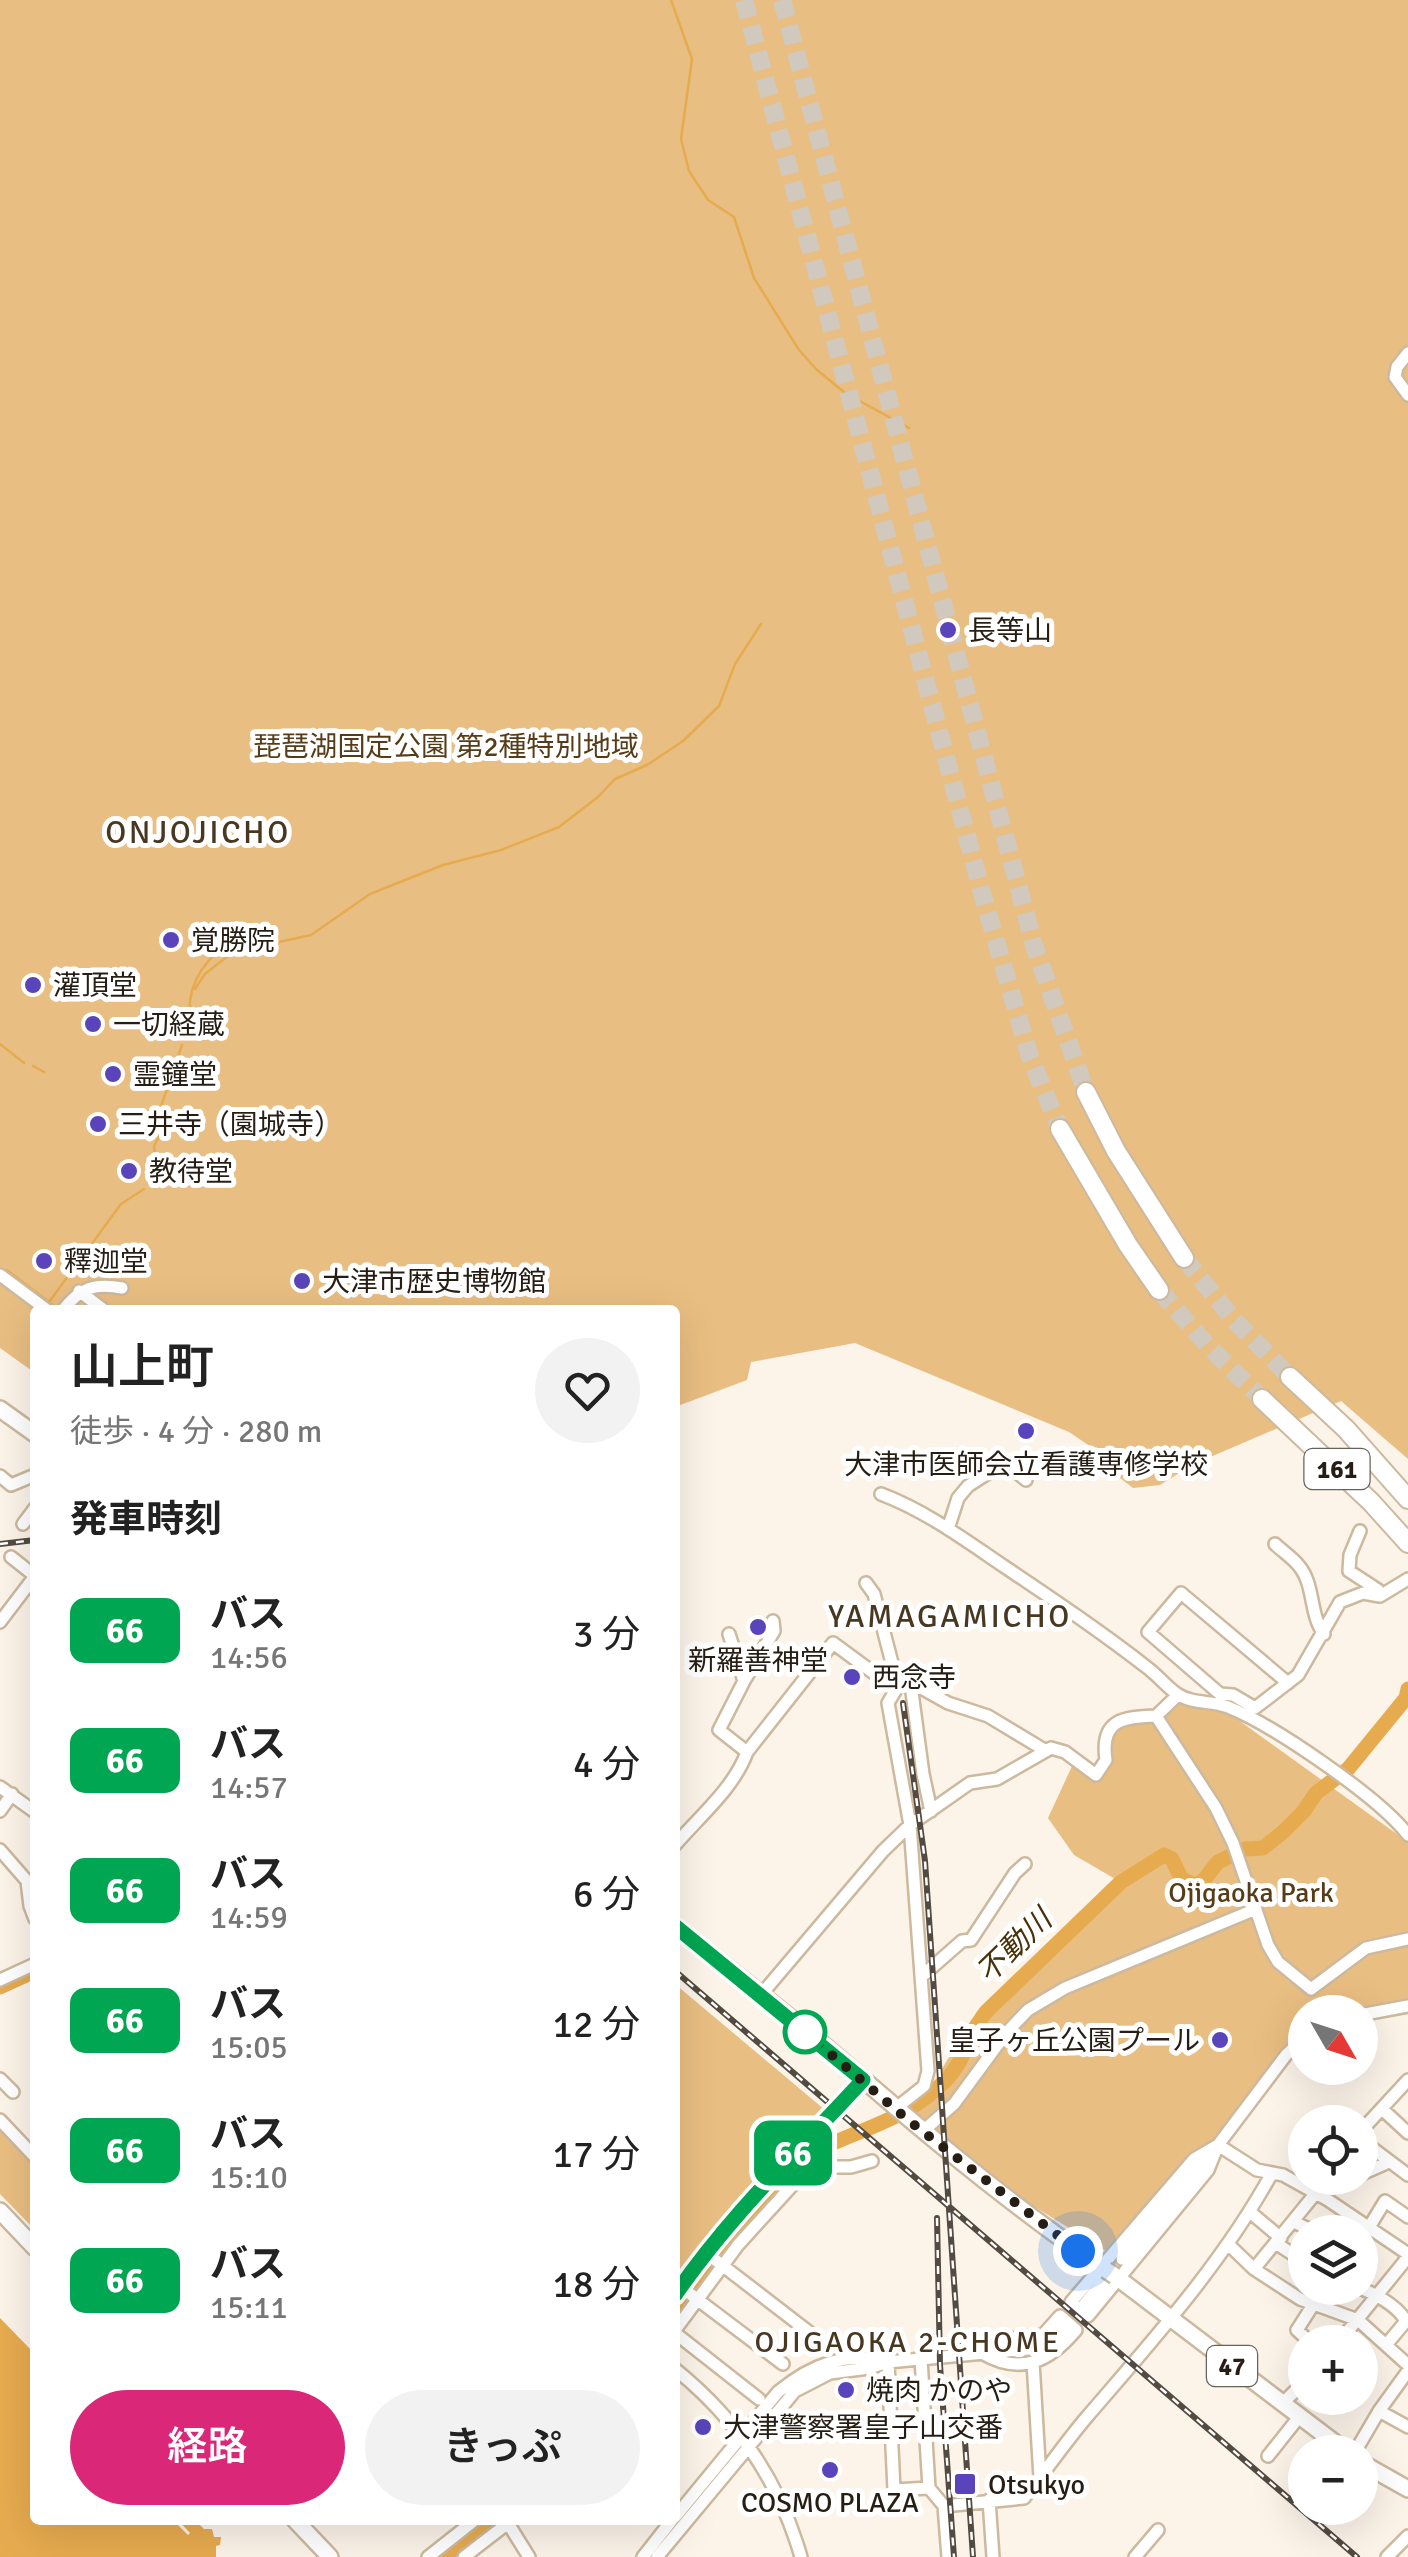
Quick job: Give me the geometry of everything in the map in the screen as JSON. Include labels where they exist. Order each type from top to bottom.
[{"type":"highway","points":[[1086,1092],[1133,1180],[1184,1258]]},
{"type":"highway","points":[[1060,1129],[1159,1290]]},
{"type":"highway","name":"161","points":[[1290,1377],[1346,1429],[1408,1499]]},
{"type":"highway","name":"161","points":[[1262,1399],[1372,1502],[1408,1543]]},
{"type":"main road","points":[[0,1410],[30,1431]]},
{"type":"main road","name":"47","points":[[680,1930],[922,2131],[1323,2435]]},
{"type":"main road","points":[[0,2211],[30,2239]]},
{"type":"main road","points":[[1378,2472],[1408,2488]]},
{"type":"main road","points":[[300,2525],[330,2557]]},
{"type":"street","points":[[1408,353],[1394,377],[1408,396]]},
{"type":"street","points":[[0,1275],[40,1305]]},
{"type":"street","points":[[67,1305],[79,1291],[106,1285],[122,1288]]},
{"type":"street","points":[[79,1291],[97,1305]]},
{"type":"street","points":[[948,1529],[958,1498],[968,1486],[1006,1462],[1026,1480]]},
{"type":"street","points":[[0,1476],[10,1485],[30,1477]]},
{"type":"street","points":[[880,1494],[948,1529],[1108,1640],[1178,1695],[1198,1703],[1214,1696],[1233,1695],[1255,1708],[1288,1684],[1306,1664],[1340,1602],[1362,1593],[1380,1596],[1408,1579]]},
{"type":"street","points":[[23,1524],[30,1515]]},
{"type":"street","points":[[1360,1531],[1350,1555],[1349,1571],[1378,1590],[1380,1596]]},
{"type":"street","points":[[1274,1544],[1300,1567],[1308,1583],[1314,1622],[1324,1634]]},
{"type":"street","points":[[11,1557],[30,1572]]},
{"type":"street","points":[[0,1622],[30,1583]]},
{"type":"street","points":[[866,1583],[874,1594],[904,1686],[931,1811]]},
{"type":"street","points":[[1288,1684],[1180,1592],[1148,1632],[1214,1696],[1326,1765],[1408,1835]]},
{"type":"street","points":[[747,1752],[719,1730],[774,1631],[772,1621]]},
{"type":"street","points":[[728,1634],[744,1682]]},
{"type":"street","points":[[680,1839],[730,1783],[747,1752],[833,1642],[886,1682],[988,1716],[1046,1751]]},
{"type":"street","points":[[900,2113],[927,2083],[910,1825],[888,1704],[904,1686]]},
{"type":"street","points":[[760,1996],[883,1851],[910,1825],[964,1786],[998,1778],[1052,1748],[1065,1752],[1096,1775],[1106,1760],[1104,1744],[1114,1723],[1128,1716],[1156,1716],[1178,1695]]},
{"type":"street","points":[[1156,1716],[1216,1808],[1278,1962],[1312,1988],[1366,1948],[1408,1939]]},
{"type":"street","points":[[0,1811],[6,1790],[30,1808]]},
{"type":"street","points":[[0,1850],[28,1882],[30,1906]]},
{"type":"street","points":[[922,1976],[962,1941],[971,1940],[1025,1864]]},
{"type":"street","points":[[922,2131],[954,2104],[1006,2032],[1028,2010],[1065,1988],[1256,1909]]},
{"type":"street","points":[[0,1980],[30,1966]]},
{"type":"street","points":[[1378,2012],[1408,2006]]},
{"type":"street","points":[[1122,2259],[1288,2053]]},
{"type":"street","points":[[0,2078],[13,2092]]},
{"type":"street","points":[[680,2288],[747,2203],[863,2080]]},
{"type":"street","points":[[1378,2115],[1408,2080]]},
{"type":"street","points":[[1382,2110],[1408,2133]]},
{"type":"street","points":[[0,2120],[30,2151]]},
{"type":"street","points":[[1218,2144],[1258,2170],[1288,2178]]},
{"type":"street","points":[[1109,2274],[1208,2170],[1218,2144]]},
{"type":"street","points":[[1083,2306],[1194,2160],[1218,2144]]},
{"type":"street","points":[[1378,2152],[1408,2175]]},
{"type":"street","points":[[792,2155],[806,2170]]},
{"type":"street","points":[[680,2325],[722,2265],[806,2170],[814,2166],[851,2167],[872,2161]]},
{"type":"street","points":[[1378,2166],[1389,2162]]},
{"type":"street","points":[[944,2506],[1024,2498],[1228,2244],[1272,2173]]},
{"type":"street","points":[[1317,2195],[1342,2215]]},
{"type":"street","points":[[1372,2215],[1385,2201],[1408,2217]]},
{"type":"street","points":[[747,2203],[762,2216]]},
{"type":"street","points":[[1250,2212],[1288,2248]]},
{"type":"street","points":[[1254,2269],[1288,2230]]},
{"type":"street","points":[[1354,2325],[1408,2255],[1378,2238]]},
{"type":"street","points":[[1228,2244],[1254,2269],[1288,2290]]},
{"type":"street","points":[[705,2253],[809,2332]]},
{"type":"street","points":[[1396,2273],[1408,2283]]},
{"type":"street","points":[[680,2290],[783,2364]]},
{"type":"street","points":[[1379,2296],[1406,2321],[1386,2345]]},
{"type":"street","points":[[1300,2325],[1313,2305],[1358,2320],[1408,2368],[1365,2435]]},
{"type":"street","points":[[1060,2316],[1076,2330],[1055,2354],[1032,2362],[1006,2364],[982,2353],[1009,2339],[1043,2335],[1060,2316]]},
{"type":"street","points":[[657,2557],[795,2391],[830,2373],[888,2362],[1040,2348],[1066,2325]]},
{"type":"street","points":[[680,2336],[759,2399]]},
{"type":"street","points":[[680,2510],[778,2392],[822,2362],[866,2356],[888,2362]]},
{"type":"street","points":[[921,2359],[929,2488],[944,2506],[948,2557]]},
{"type":"street","points":[[888,2362],[894,2490],[929,2488]]},
{"type":"street","points":[[1032,2362],[1040,2478]]},
{"type":"street","points":[[680,2372],[720,2408],[767,2470],[801,2557]]},
{"type":"street","points":[[1282,2404],[1288,2398]]},
{"type":"street","points":[[1379,2411],[1408,2427]]},
{"type":"street","points":[[1268,2456],[1299,2417]]},
{"type":"street","points":[[990,2500],[993,2557]]},
{"type":"street","points":[[436,2554],[469,2525]]},
{"type":"street","points":[[464,2557],[502,2525]]},
{"type":"street","points":[[509,2525],[529,2557]]},
{"type":"street","points":[[643,2557],[668,2525]]},
{"type":"street","points":[[1135,2557],[1158,2530]]},
{"type":"street","points":[[1387,2557],[1408,2536]]},
{"type":"green space","name":"琵琶湖国定公園 第2種特別地域","points":[[0,0],[1408,0],[1408,1459],[1341,1401],[1194,1464],[1160,1485],[1133,1488],[1120,1478],[1106,1457],[1069,1432],[855,1343],[751,1362],[747,1380],[680,1405],[680,1305],[30,1305],[30,1369],[0,1348]]},
{"type":"green space","name":"Ojigaoka Park","points":[[1179,1701],[1230,1714],[1408,1842],[1408,1999],[1378,2005],[1378,1995],[1288,1995],[1288,2048],[1224,2127],[1109,2253],[1024,2200],[902,2110],[930,2089],[971,2020],[1117,1880],[1074,1855],[1048,1818],[1073,1764],[1095,1781],[1110,1766],[1110,1742],[1118,1726],[1154,1723]]},
{"type":"green space","points":[[680,1988],[825,2110],[766,2169],[680,2275]]},
{"type":"green space","points":[[0,2125],[30,2157],[30,2225],[0,2194]]},
{"type":"shaded area","points":[[0,2318],[30,2349],[30,2525],[178,2525],[188,2535],[183,2525],[200,2525],[212,2529],[214,2537],[221,2537],[216,2557],[0,2557]]},
{"type":"waterway","points":[[671,0],[692,59],[681,139],[689,171],[708,200],[734,217],[754,278],[799,350],[845,393],[909,428]]},
{"type":"waterway","points":[[195,989],[205,974],[233,952],[311,935],[370,894],[559,827],[615,779],[647,765],[683,741],[719,706],[735,664],[761,624]]},
{"type":"waterway","points":[[189,1032],[192,989],[202,969],[243,931]]},
{"type":"waterway","points":[[0,1044],[24,1063]]},
{"type":"waterway","points":[[160,1120],[157,1118],[182,1045]]},
{"type":"waterway","points":[[33,1066],[44,1072]]},
{"type":"waterway","points":[[151,1170],[156,1163],[154,1146],[164,1127]]},
{"type":"waterway","points":[[49,1302],[121,1204],[144,1189]]},
{"type":"waterway","points":[[7,1270],[52,1305]]},
{"type":"waterway","name":"不動川","points":[[680,2307],[719,2253],[791,2167],[928,2096],[953,2071],[986,2012],[1121,1882],[1164,1855],[1172,1859],[1181,1878],[1194,1885],[1203,1881],[1218,1862],[1245,1849],[1263,1848],[1304,1811],[1316,1793],[1348,1769],[1406,1698],[1408,1689]]},
{"type":"waterway","points":[[0,1987],[30,1973]]},
{"type":"waterway","name":"不動川","points":[[446,2557],[487,2525]]},
{"type":"tunnel","points":[[744,0],[984,900],[1030,1057],[1060,1129]]},
{"type":"tunnel","points":[[782,0],[1034,945],[1086,1092]]},
{"type":"tunnel","points":[[1184,1258],[1234,1320],[1290,1377]]},
{"type":"tunnel","points":[[1159,1290],[1262,1399]]},
{"type":"railway","points":[[0,1544],[30,1541]]},
{"type":"railway","points":[[903,1703],[925,1861],[973,2557]]},
{"type":"railway","points":[[680,1975],[1357,2557]]},
{"type":"railway","points":[[937,2218],[940,2365],[954,2557]]},
{"type":"bus line","name":"66","points":[[680,1930],[863,2080],[767,2178],[680,2288]]},
{"type":"place","name":"長等山","points":[[948,630]]},
{"type":"place","name":"覚勝院","points":[[171,940]]},
{"type":"place","name":"灌頂堂","points":[[33,985]]},
{"type":"place","name":"一切経蔵","points":[[93,1024]]},
{"type":"place","name":"霊鐘堂","points":[[113,1074]]},
{"type":"place","name":"三井寺（園城寺）","points":[[98,1124]]},
{"type":"place","name":"教待堂","points":[[129,1171]]},
{"type":"place","name":"釋迦堂","points":[[44,1261]]},
{"type":"place","name":"大津市歴史博物館","points":[[302,1281]]},
{"type":"place","name":"大津市医師会立看護専修学校","points":[[1026,1431]]},
{"type":"place","name":"新羅善神堂","points":[[758,1627]]},
{"type":"place","name":"西念寺","points":[[852,1677]]},
{"type":"place","name":"皇子ヶ丘公園プール","points":[[1220,2040]]},
{"type":"place","name":"焼肉 かのや","points":[[846,2390]]},
{"type":"place","name":"大津警察署皇子山交番","points":[[703,2427]]},
{"type":"place","name":"COSMO PLAZA","points":[[830,2470]]},
{"type":"place","name":"Otsukyo","points":[[965,2484]]},
{"type":"district","name":"ONJOJICHO","points":[[198,832]]},
{"type":"district","name":"YAMAGAMICHO","points":[[950,1616]]},
{"type":"district","name":"OJIGAOKA 2-CHOME","points":[[908,2342]]},
{"type":"route","points":[[805,2032],[908,2120],[1078,2251]]}]
